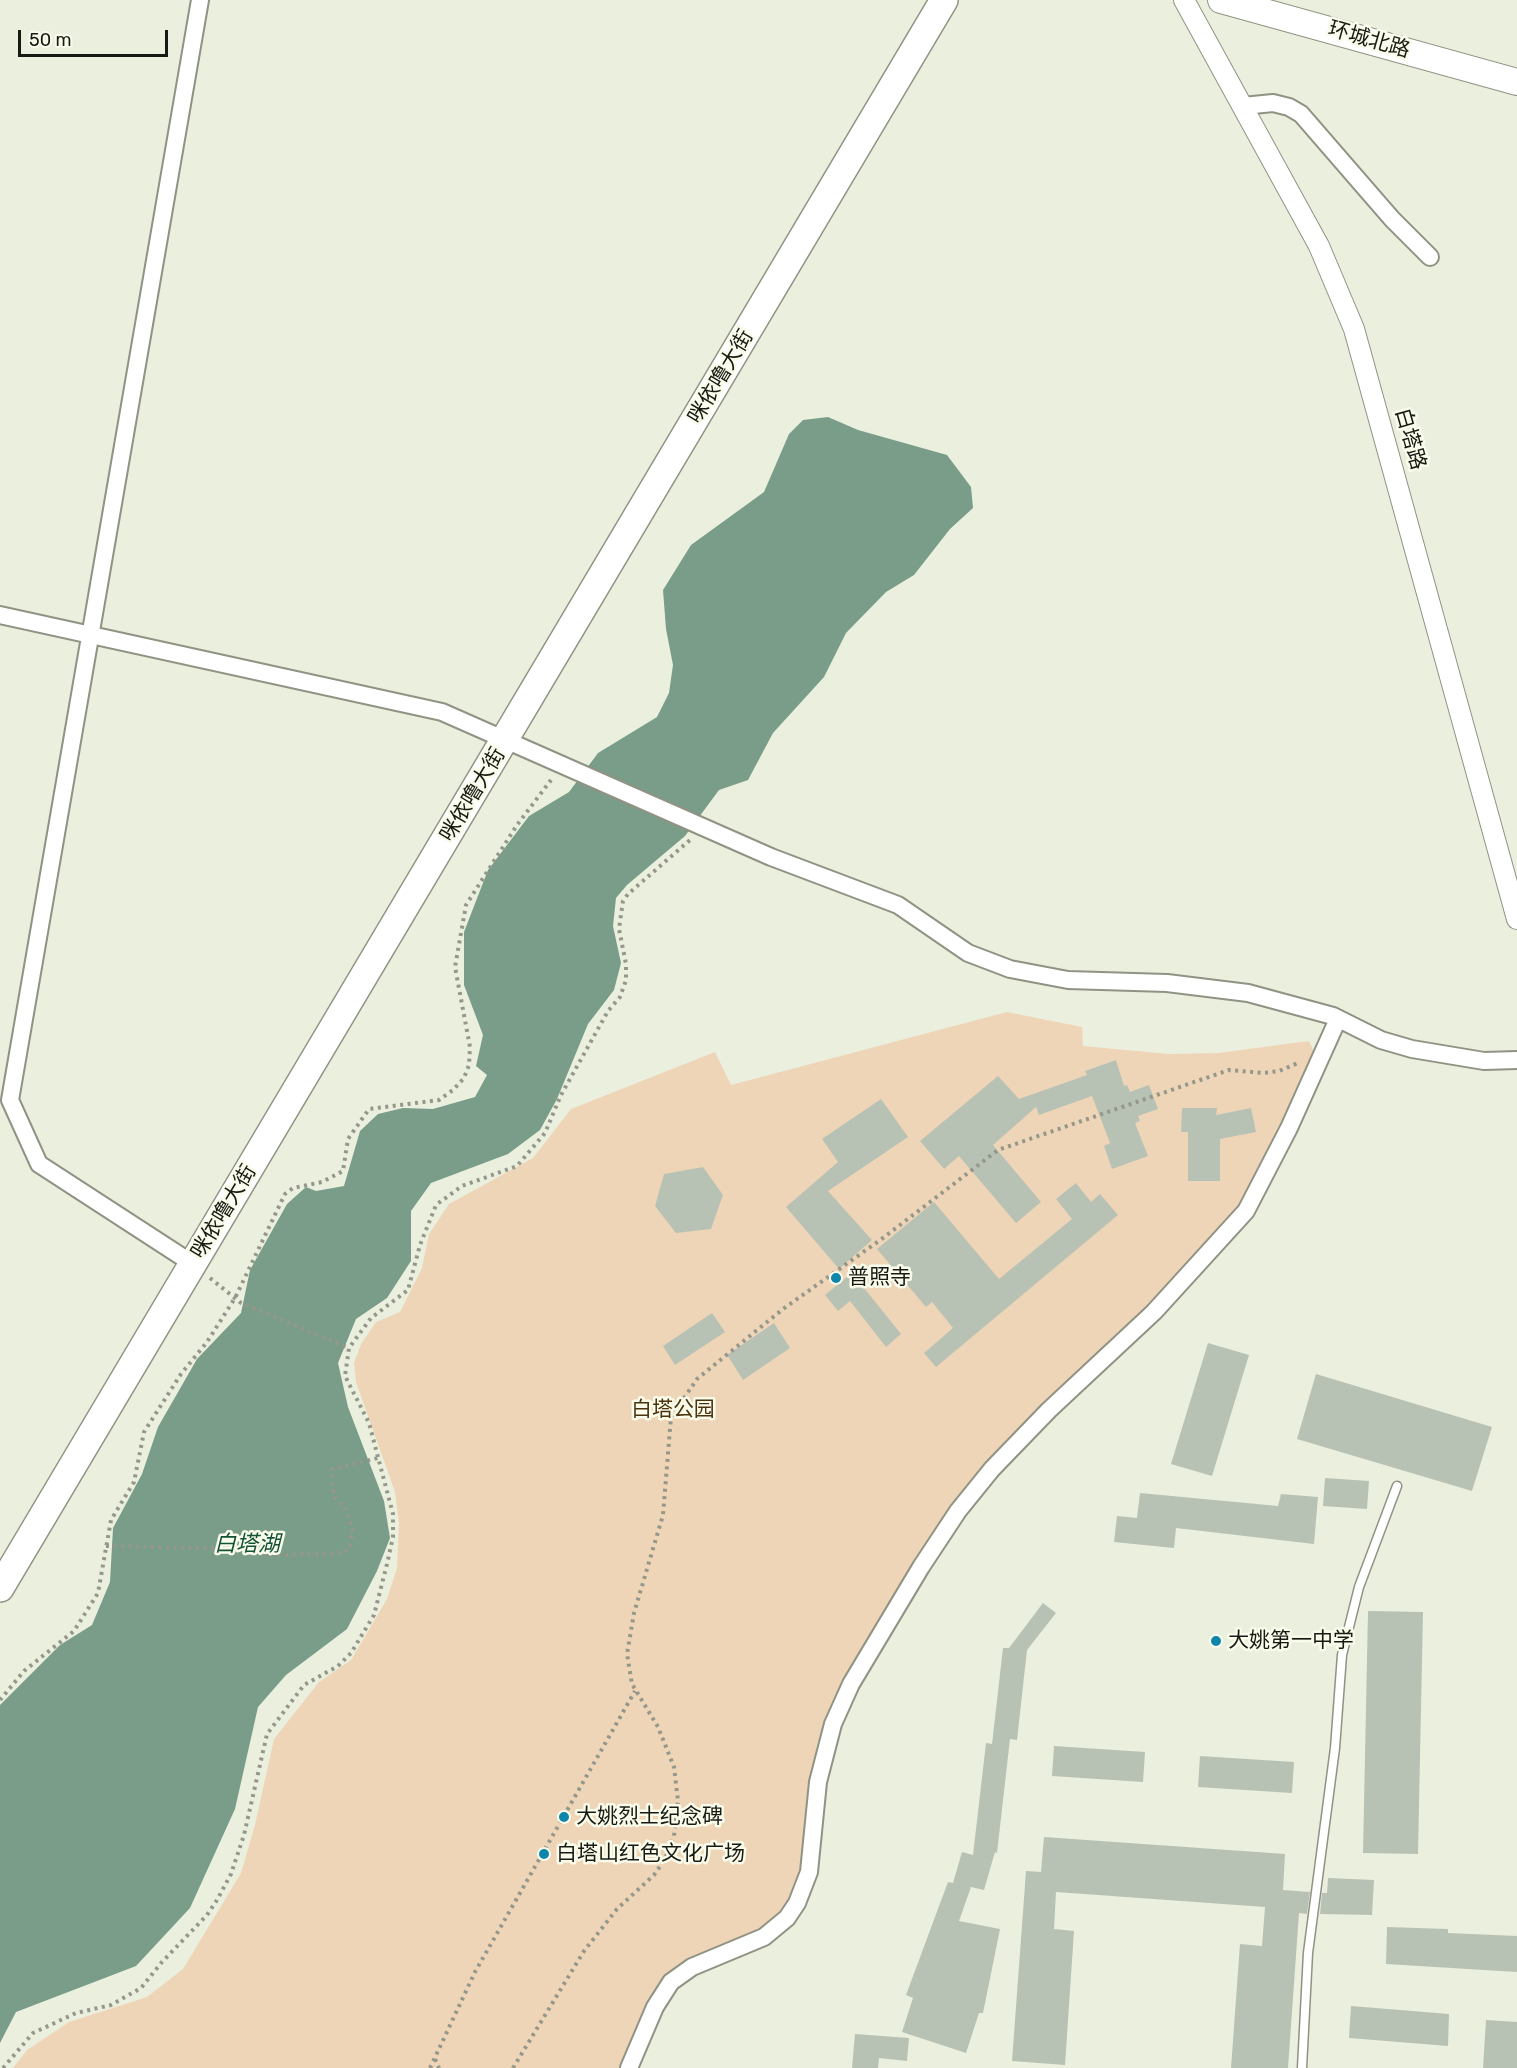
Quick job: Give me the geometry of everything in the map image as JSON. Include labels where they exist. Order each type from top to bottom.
[{"type":"highway","name":"咪依噜大街","points":[[0,1588],[944,0]]},
{"type":"main road","name":"环城北路","points":[[1221,0],[1517,82]]},
{"type":"street","points":[[193,1264],[39,1164],[10,1100],[200,0]]},
{"type":"street","name":"白塔路","points":[[1184,0],[1319,246],[1354,329],[1517,919]]},
{"type":"street","points":[[1243,106],[1274,103],[1289,107],[1301,114],[1430,257]]},
{"type":"street","points":[[0,615],[442,712],[771,857],[898,905],[968,953],[1010,969],[1068,980],[1167,982],[1248,993],[1298,1005],[1338,1019],[1381,1040],[1412,1049],[1484,1061],[1517,1060]]},
{"type":"street","points":[[629,2068],[655,2007],[671,1982],[692,1967],[764,1937],[780,1924],[797,1903],[808,1872],[818,1782],[833,1724],[851,1684],[921,1567],[958,1511],[992,1469],[1049,1410],[1154,1312],[1246,1211],[1284,1138],[1338,1019]]},
{"type":"lane","points":[[1302,2068],[1308,1953],[1334,1758],[1342,1655],[1350,1615],[1397,1486]]},
{"type":"path","points":[[0,1700],[24,1671],[77,1627],[102,1584],[106,1545],[113,1516],[134,1482],[144,1432],[181,1374],[207,1342],[235,1298],[280,1201],[292,1188],[322,1182],[343,1171],[348,1139],[366,1112],[387,1106],[413,1105],[439,1100],[464,1078],[469,1065],[470,1047],[456,967],[466,905],[517,825],[564,764]]},
{"type":"path","points":[[3,2068],[33,2033],[75,2013],[111,2005],[141,1988],[162,1962],[207,1915],[217,1900],[231,1874],[244,1835],[267,1734],[304,1685],[341,1663],[374,1615],[391,1545],[393,1522],[369,1423],[345,1376],[349,1348],[371,1318],[408,1290],[420,1245],[436,1205],[474,1180],[517,1166],[545,1133],[561,1095],[608,1011],[620,997],[626,980],[626,964],[619,929],[623,901],[704,827]]},
{"type":"path","points":[[513,2068],[584,1951],[617,1909],[654,1875],[670,1847],[678,1802],[674,1767],[658,1727],[635,1691],[628,1670],[629,1638],[663,1515],[671,1417],[697,1379],[783,1309],[883,1239],[998,1150],[1229,1070],[1254,1073],[1279,1071],[1302,1060]]},
{"type":"path","points":[[193,1264],[242,1303],[349,1348]]},
{"type":"path","points":[[106,1545],[249,1549],[270,1555],[335,1554],[349,1548],[353,1528],[345,1508],[335,1498],[331,1481],[332,1469],[378,1458]]},
{"type":"path","points":[[430,2068],[475,1972],[635,1691]]},
{"type":"path","points":[[435,2059],[439,2068]]},
{"type":"green space","name":"白塔公园","points":[[1007,1012],[1082,1027],[1083,1046],[1168,1054],[1218,1053],[1309,1041],[1317,1058],[1251,1194],[1147,1311],[998,1451],[824,1732],[807,1797],[806,1856],[798,1890],[785,1912],[737,1942],[681,1967],[623,2068],[13,2068],[27,2050],[69,2022],[147,1997],[183,1969],[241,1873],[255,1825],[274,1739],[319,1682],[351,1660],[387,1599],[397,1568],[399,1523],[395,1492],[356,1382],[354,1363],[361,1344],[376,1322],[400,1312],[422,1268],[429,1234],[449,1204],[533,1158],[571,1109],[715,1052],[731,1085]]},
{"type":"water","name":"白塔湖","points":[[828,417],[858,430],[947,455],[971,487],[973,508],[950,529],[914,575],[886,592],[846,633],[824,677],[773,733],[748,780],[719,790],[685,836],[627,885],[616,898],[613,926],[621,963],[614,990],[588,1024],[557,1099],[540,1130],[508,1154],[431,1183],[411,1211],[411,1261],[387,1298],[356,1319],[338,1363],[348,1407],[384,1501],[390,1538],[377,1571],[347,1629],[286,1675],[258,1707],[235,1809],[190,1908],[136,1966],[16,2012],[0,2043],[0,1705],[60,1645],[92,1625],[110,1582],[113,1528],[142,1474],[158,1427],[197,1359],[241,1313],[250,1270],[287,1204],[306,1187],[316,1191],[344,1186],[360,1131],[378,1114],[403,1108],[433,1109],[475,1097],[487,1075],[476,1066],[483,1035],[464,985],[464,932],[488,870],[529,816],[569,792],[598,753],[657,717],[669,693],[673,665],[666,629],[663,590],[691,545],[764,492],[789,434],[803,420]]},
{"type":"building","points":[[1116,1060],[1124,1086],[1127,1085],[1130,1092],[1149,1085],[1158,1109],[1138,1116],[1140,1121],[1135,1123],[1148,1156],[1112,1169],[1104,1146],[1110,1143],[1092,1096],[1039,1115],[1036,1107],[993,1145],[1041,1202],[1016,1223],[959,1156],[944,1169],[920,1141],[998,1076],[1019,1099],[1087,1075],[1085,1071]]},
{"type":"building","points":[[881,1099],[908,1137],[828,1191],[872,1240],[839,1269],[786,1207],[838,1162],[822,1139]]},
{"type":"building","points":[[1182,1108],[1217,1108],[1216,1115],[1251,1108],[1256,1132],[1220,1139],[1220,1181],[1188,1181],[1188,1132],[1181,1132]]},
{"type":"building","points":[[703,1167],[723,1195],[711,1229],[676,1233],[655,1206],[664,1174]]},
{"type":"building","points":[[1076,1183],[1091,1202],[1100,1194],[1118,1215],[936,1367],[924,1353],[953,1328],[932,1302],[926,1307],[877,1249],[934,1202],[999,1279],[1072,1219],[1056,1199]]},
{"type":"building","points":[[852,1273],[901,1334],[886,1347],[850,1301],[838,1311],[825,1295]]},
{"type":"building","points":[[712,1313],[725,1332],[675,1365],[663,1346]]},
{"type":"building","points":[[774,1323],[790,1348],[743,1380],[727,1355]]},
{"type":"building","points":[[1208,1343],[1249,1355],[1212,1476],[1171,1464]]},
{"type":"building","points":[[1316,1374],[1492,1427],[1472,1491],[1297,1439]]},
{"type":"building","points":[[1325,1478],[1369,1481],[1367,1509],[1323,1506]]},
{"type":"building","points":[[1140,1493],[1278,1506],[1281,1494],[1318,1497],[1314,1544],[1176,1528],[1174,1548],[1114,1542],[1117,1516],[1137,1518]]},
{"type":"building","points":[[1043,1603],[1056,1613],[1027,1650],[1017,1740],[1010,1739],[997,1853],[995,1852],[984,1890],[971,1887],[959,1921],[1000,1929],[983,2013],[979,2013],[966,2053],[902,2032],[913,1998],[906,1995],[948,1882],[953,1883],[962,1852],[973,1855],[986,1743],[992,1744],[1003,1648],[1009,1648]]},
{"type":"building","points":[[1368,1611],[1423,1612],[1418,1854],[1363,1853]]},
{"type":"building","points":[[1054,1746],[1145,1752],[1143,1782],[1052,1776]]},
{"type":"building","points":[[1200,1756],[1294,1762],[1292,1793],[1198,1787]]},
{"type":"building","points":[[1044,1837],[1285,1854],[1283,1890],[1310,1892],[1307,1914],[1299,1913],[1288,2068],[1231,2068],[1240,1944],[1262,1946],[1265,1907],[1056,1892],[1054,1929],[1074,1931],[1065,2065],[1012,2061],[1026,1871],[1041,1872]]},
{"type":"building","points":[[1328,1878],[1374,1880],[1372,1915],[1320,1914],[1322,1893],[1327,1893]]},
{"type":"building","points":[[1387,1927],[1448,1929],[1448,1933],[1517,1936],[1517,1972],[1386,1964]]},
{"type":"building","points":[[1351,2006],[1449,2014],[1448,2046],[1349,2038]]},
{"type":"building","points":[[1486,2020],[1517,2022],[1517,2068],[1483,2068]]},
{"type":"building","points":[[855,2034],[909,2038],[907,2061],[879,2058],[878,2068],[852,2068]]},
{"type":"place","name":"普照寺","points":[[836,1278]]},
{"type":"place","name":"大姚第一中学","points":[[1216,1641]]},
{"type":"place","name":"大姚烈士纪念碑","points":[[564,1817]]},
{"type":"place","name":"白塔山红色文化广场","points":[[544,1854]]}]
